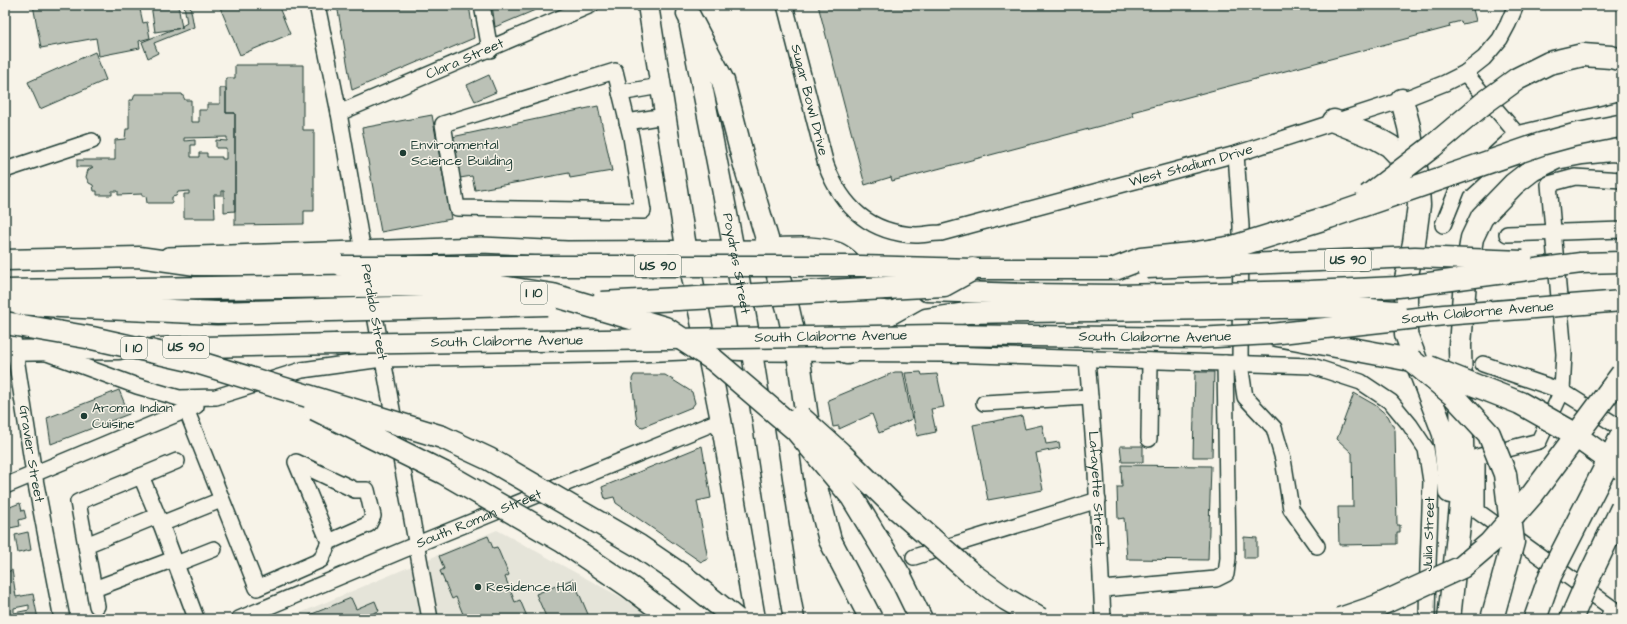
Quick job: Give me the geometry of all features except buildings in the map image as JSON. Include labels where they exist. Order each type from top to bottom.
[{"type":"highway","points":[[687,9],[723,81],[744,162],[788,309],[798,354],[817,491],[830,540],[871,619]]},
{"type":"highway","points":[[1328,217],[1363,199],[1392,178],[1484,103],[1518,79],[1549,63],[1584,55],[1611,57],[1622,60]]},
{"type":"highway","points":[[1402,100],[1409,127],[1417,174],[1419,205],[1414,243],[1406,279],[1406,334],[1444,434],[1450,486],[1447,552],[1450,611]]},
{"type":"highway","points":[[1334,121],[1376,138],[1390,146],[1417,174]]},
{"type":"highway","points":[[1115,269],[1141,259],[1190,254],[1233,247],[1328,217],[1541,144],[1574,135],[1622,126]]},
{"type":"highway","points":[[1450,611],[1463,488],[1460,345],[1465,281],[1472,238],[1482,217],[1514,184],[1532,170],[1556,158],[1582,153],[1611,150],[1622,151]]},
{"type":"highway","points":[[5,301],[60,306],[218,313],[462,308],[660,300],[944,285],[973,269]]},
{"type":"highway","name":"I 10","points":[[5,291],[402,285],[494,286],[553,295],[666,328],[710,356],[796,430],[852,497],[902,578],[921,619]]},
{"type":"highway","name":"I 10","points":[[5,323],[92,338],[190,360],[260,382],[444,472],[562,541],[630,587],[673,619]]},
{"type":"highway","points":[[1271,334],[1411,360],[1520,403],[1566,428],[1622,469]]},
{"type":"highway","points":[[710,356],[761,383],[840,453],[895,507],[973,575],[1006,600],[1040,619]]},
{"type":"highway","points":[[1411,360],[1453,395],[1489,434],[1505,474],[1514,542],[1492,619]]},
{"type":"highway","points":[[1340,619],[1376,608],[1462,567],[1490,544],[1532,495],[1622,374]]},
{"type":"highway","points":[[260,382],[442,437],[489,459],[639,546],[683,576],[736,619]]},
{"type":"highway","points":[[1535,619],[1550,576],[1622,435]]},
{"type":"highway","points":[[1571,619],[1590,573],[1622,508]]},
{"type":"main road","points":[[648,5],[664,116],[686,247],[710,356],[755,619]]},
{"type":"main road","name":"Poydras Street","points":[[687,9],[734,248],[752,353],[779,536],[794,619]]},
{"type":"main road","points":[[770,248],[817,249],[836,252],[855,265],[871,283],[886,290],[1028,303],[1344,307],[1444,315]]},
{"type":"main road","name":"US 90","points":[[5,260],[139,257],[196,265],[860,266],[973,269],[1115,269],[1415,257],[1581,263],[1622,262]]},
{"type":"main road","points":[[847,354],[883,343],[926,319],[1028,303],[1116,295],[1310,291],[1398,287],[1581,263]]},
{"type":"main road","name":"South Claiborne Avenue","points":[[10,351],[335,344],[939,335],[1197,338],[1271,334],[1444,315],[1622,301]]},
{"type":"street","name":"Perdido Street","points":[[317,5],[339,113],[415,545],[430,619]]},
{"type":"street","points":[[482,5],[490,50]]},
{"type":"street","name":"Clara Street","points":[[339,113],[490,50],[591,5]]},
{"type":"street","name":"Sugar Bowl Drive","points":[[785,5],[826,166],[838,192]]},
{"type":"street","name":"West Stadium Drive","points":[[838,192],[856,214],[868,222],[894,231],[915,235],[941,233],[1236,154],[1402,100],[1445,83],[1465,73],[1484,58],[1500,39],[1516,5]]},
{"type":"street","points":[[615,71],[627,122],[643,210],[457,208],[443,124],[615,71]]},
{"type":"street","points":[[1465,73],[1517,134]]},
{"type":"street","points":[[620,93],[660,86]]},
{"type":"street","points":[[1443,225],[1458,188],[1517,134],[1622,110]]},
{"type":"street","points":[[627,122],[664,116]]},
{"type":"street","points":[[5,171],[92,140]]},
{"type":"street","points":[[1103,589],[1216,579],[1226,574],[1228,558],[1233,363],[1241,226],[1236,154]]},
{"type":"street","points":[[1608,619],[1612,608],[1477,511],[1477,457],[1539,441],[1562,391],[1564,354],[1552,232],[1549,184],[1576,177],[1622,180]]},
{"type":"street","points":[[1507,234],[1622,230]]},
{"type":"street","points":[[139,257],[195,253],[481,245],[566,249],[686,247],[770,248]]},
{"type":"street","name":"Gravier Street","points":[[5,287],[10,351],[62,619]]},
{"type":"street","name":"South Claiborne Avenue","points":[[38,350],[137,386],[180,398],[216,397],[302,370],[382,359],[638,354],[710,356],[752,353],[944,354],[1312,366],[1361,382],[1391,402],[1410,425],[1426,449]]},
{"type":"street","name":"Lafayette Street","points":[[1087,359],[1098,500],[1103,589],[1103,619]]},
{"type":"street","points":[[1149,439],[1150,361]]},
{"type":"street","points":[[1233,363],[1245,397],[1274,428],[1283,459],[1291,509],[1317,546]]},
{"type":"street","points":[[1482,364],[1562,391],[1622,429]]},
{"type":"street","points":[[5,486],[216,397]]},
{"type":"street","points":[[984,403],[1090,397]]},
{"type":"street","points":[[186,410],[257,588],[321,560],[329,542],[369,524],[373,516],[367,490],[355,490],[296,462],[329,542]]},
{"type":"street","name":"South Roman Street","points":[[239,619],[415,545],[721,420]]},
{"type":"street","name":"Julia Street","points":[[1426,449],[1431,481],[1427,619]]},
{"type":"street","points":[[97,606],[78,502],[177,461]]},
{"type":"street","points":[[141,476],[196,618]]},
{"type":"street","points":[[86,545],[221,500]]},
{"type":"street","points":[[914,557],[1098,500]]},
{"type":"street","points":[[94,589],[214,549]]},
{"type":"shaded area","points":[[497,530],[661,619],[286,619]]},
{"type":"place","name":"Environmental Science Building","points":[[403,153]]},
{"type":"place","name":"Aroma Indian Cuisine","points":[[84,416]]},
{"type":"place","name":"Residence Hall","points":[[478,587]]}]
